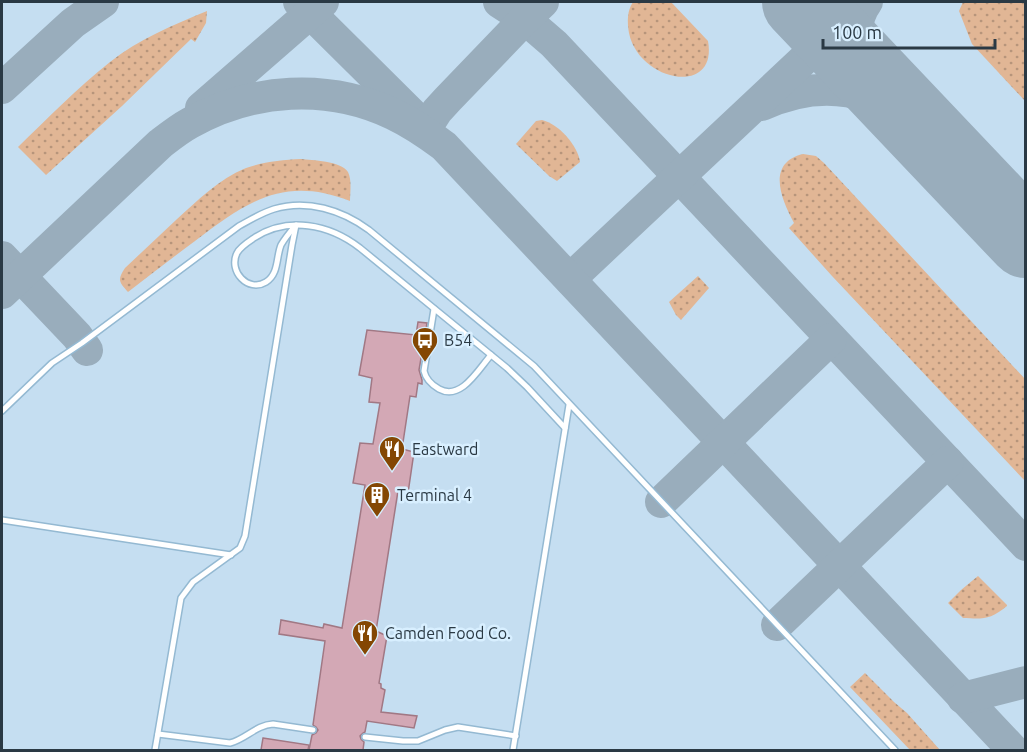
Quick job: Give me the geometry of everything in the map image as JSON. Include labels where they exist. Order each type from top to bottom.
[{"type":"lane","points":[[2,411],[52,363],[239,226],[274,209],[295,206],[327,209],[346,215],[362,224],[522,355],[895,750]]},
{"type":"lane","points":[[296,225],[281,246],[276,269],[266,282],[255,285],[240,278],[234,262],[240,248],[258,235],[277,227],[296,225],[327,229],[345,237],[491,355],[522,382],[565,428]]},
{"type":"lane","points":[[155,750],[181,598],[193,582],[240,548],[246,531],[296,225]]},
{"type":"lane","points":[[434,309],[424,371],[432,384],[447,392],[457,391],[464,387],[491,355]]},
{"type":"lane","points":[[513,750],[569,405]]},
{"type":"lane","points":[[2,519],[231,555]]},
{"type":"lane","points":[[158,734],[230,744],[261,726],[273,724],[313,730]]},
{"type":"lane","points":[[365,738],[418,741],[458,727],[516,736]]},
{"type":"shaded area","points":[[2,2],[1025,2],[1025,750],[2,750]]},
{"type":"shaded area","points":[[633,2],[671,2],[708,41],[708,59],[701,70],[690,76],[676,76],[661,72],[647,63],[636,50],[629,33],[628,17]]},
{"type":"shaded area","points":[[963,2],[1025,2],[1025,101],[972,44],[959,11]]},
{"type":"shaded area","points":[[207,11],[206,23],[195,42],[191,39],[46,175],[18,147],[74,93],[121,54],[157,33]]},
{"type":"shaded area","points":[[542,120],[555,126],[572,143],[580,162],[557,181],[516,144],[536,121]]},
{"type":"shaded area","points":[[803,154],[816,156],[824,163],[1025,379],[1025,481],[789,228],[794,223],[781,193],[780,173],[791,159]]},
{"type":"shaded area","points":[[301,159],[326,162],[344,168],[350,179],[350,201],[305,191],[285,192],[267,197],[231,215],[128,292],[123,286],[120,278],[125,268],[192,205],[218,184],[252,166]]},
{"type":"shaded area","points":[[698,276],[709,288],[681,320],[669,302]]},
{"type":"shaded area","points":[[978,576],[1007,606],[986,618],[963,618],[948,603]]},
{"type":"shaded area","points":[[865,673],[907,713],[940,750],[910,750],[850,687]]},
{"type":"building","name":"Terminal 4","points":[[418,322],[427,323],[419,370],[422,384],[418,383],[416,397],[410,396],[402,449],[414,452],[408,493],[398,491],[376,631],[387,636],[379,683],[385,690],[381,712],[417,716],[414,728],[367,721],[365,732],[360,736],[364,742],[363,750],[309,750],[312,735],[318,730],[313,725],[325,641],[279,634],[281,620],[323,628],[324,624],[342,628],[365,485],[353,483],[360,443],[373,444],[380,403],[369,402],[372,378],[359,375],[367,330],[416,335]]},
{"type":"building","points":[[263,738],[309,745],[308,750],[261,750]]},
{"type":"taxiway","points":[[2,88],[73,23],[103,2]]},
{"type":"taxiway","points":[[299,2],[414,116]]},
{"type":"taxiway","points":[[201,108],[323,2]]},
{"type":"taxiway","points":[[499,2],[525,19],[554,44],[1026,545]]},
{"type":"taxiway","points":[[424,131],[448,99],[543,2]]},
{"type":"taxiway","points":[[570,279],[865,2]]},
{"type":"taxiway","points":[[867,2],[858,23],[858,47],[863,61],[886,92]]},
{"type":"taxiway","points":[[762,105],[781,98],[819,90],[855,93],[890,107],[912,123],[945,154]]},
{"type":"taxiway","points":[[2,293],[160,144],[186,125],[214,111],[239,102],[264,97],[317,94],[343,97],[393,114],[444,146],[1013,750]]},
{"type":"taxiway","points":[[2,257],[77,336],[87,350]]},
{"type":"taxiway","points":[[661,502],[831,339]]},
{"type":"taxiway","points":[[777,625],[948,462]]},
{"type":"taxiway","points":[[963,698],[1026,682]]},
{"type":"runway","points":[[801,2],[1026,239]]},
{"type":"place","name":"B54","points":[[425,363]]},
{"type":"place","name":"Eastward","points":[[392,472]]},
{"type":"place","name":"Terminal 4","points":[[377,518]]},
{"type":"place","name":"Camden Food Co.","points":[[365,656]]}]
